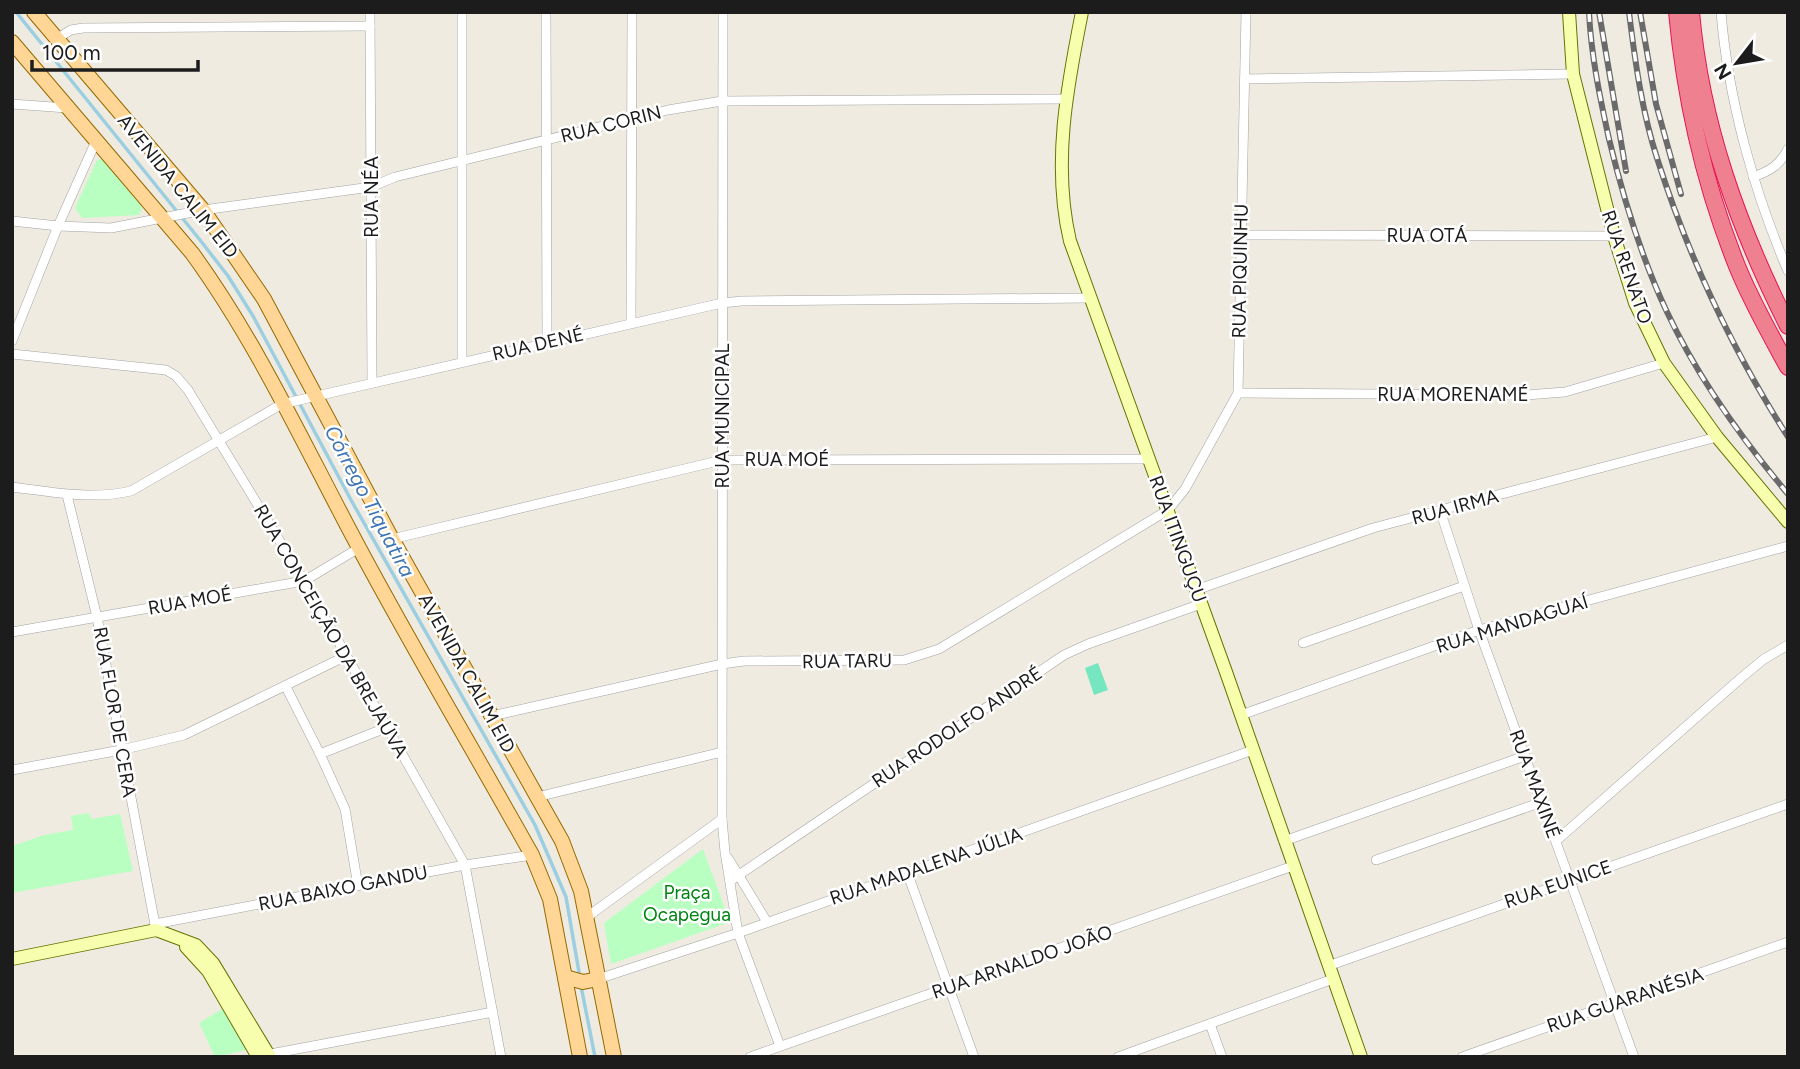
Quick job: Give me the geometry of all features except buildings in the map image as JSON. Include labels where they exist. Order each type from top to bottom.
[{"type":"highway","points":[[1677,12],[1681,56],[1691,108],[1718,211],[1756,309],[1788,367]]},
{"type":"highway","points":[[1692,12],[1706,103],[1720,165],[1732,202],[1788,326]]},
{"type":"main road","name":"AVENIDA CALIM EID","points":[[34,12],[197,211],[264,299],[311,397],[537,797],[572,866],[587,918],[580,1057]]},
{"type":"main road","name":"RUA ITINGUÇU","points":[[1083,12],[1066,99],[1063,154],[1065,218],[1090,298],[1241,715],[1360,1057]]},
{"type":"main road","name":"RUA RENATO","points":[[1569,12],[1573,74],[1614,236],[1635,303],[1664,363],[1717,437],[1788,522]]},
{"type":"main road","name":"AVENIDA CALIM EID","points":[[12,42],[96,141],[170,216],[287,403],[359,548],[532,855],[614,1057]]},
{"type":"main road","points":[[12,958],[155,927],[195,945],[213,963],[262,1056]]},
{"type":"street","name":"RUA NÉA","points":[[369,12],[372,383]]},
{"type":"street","points":[[462,12],[462,362]]},
{"type":"street","points":[[547,12],[547,342]]},
{"type":"street","points":[[631,322],[632,12]]},
{"type":"street","name":"RUA MUNICIPAL","points":[[722,819],[723,12]]},
{"type":"street","name":"RUA PIQUINHU","points":[[1168,510],[1190,481],[1238,393],[1247,12]]},
{"type":"street","points":[[1721,12],[1727,68],[1754,177],[1788,271]]},
{"type":"street","points":[[56,39],[71,30],[83,28],[370,26]]},
{"type":"street","points":[[1245,79],[1573,74]]},
{"type":"street","name":"RUA CORIN","points":[[12,222],[111,228],[197,211],[371,187],[395,177],[680,107],[722,100],[1066,99]]},
{"type":"street","points":[[12,104],[67,108]]},
{"type":"street","points":[[12,341],[58,226],[96,141]]},
{"type":"street","points":[[1754,177],[1773,169],[1782,161],[1788,149]]},
{"type":"street","name":"RUA OTÁ","points":[[1241,235],[1614,236]]},
{"type":"street","name":"RUA DENÉ","points":[[12,487],[68,495],[119,494],[131,491],[287,403],[722,303],[1090,298]]},
{"type":"street","name":"RUA CONCEIÇÃO DA BREJAÚVA","points":[[12,354],[166,370],[176,376],[188,390],[304,581],[465,865],[501,1057]]},
{"type":"street","name":"RUA MORENAMÉ","points":[[1238,393],[1526,395],[1564,392],[1664,363]]},
{"type":"street","name":"RUA IRMA","points":[[1196,590],[1373,528],[1717,437]]},
{"type":"street","name":"RUA MOÉ","points":[[392,539],[722,460],[1149,459]]},
{"type":"street","name":"RUA FLOR DE CERA","points":[[68,495],[97,617],[155,927]]},
{"type":"street","name":"RUA TARU","points":[[492,716],[722,664],[744,661],[904,660],[927,655],[995,617],[1168,510]]},
{"type":"street","name":"RUA MAXINÉ","points":[[1440,510],[1479,630],[1634,1057]]},
{"type":"street","name":"RUA MANDAGUAÍ","points":[[1241,715],[1479,630],[1788,546]]},
{"type":"street","name":"RUA MOÉ","points":[[12,632],[304,581],[359,548]]},
{"type":"street","points":[[1303,643],[1464,586]]},
{"type":"street","name":"RUA RODOLFO ANDRÉ","points":[[730,881],[1064,655],[1201,604]]},
{"type":"street","points":[[1556,841],[1741,678],[1764,659],[1788,645]]},
{"type":"street","points":[[12,770],[121,750],[184,735],[346,656]]},
{"type":"street","points":[[286,687],[345,809],[358,886]]},
{"type":"street","points":[[320,754],[388,727]]},
{"type":"street","name":"RUA MADALENA JÚLIA","points":[[582,979],[738,933],[1253,750]]},
{"type":"street","points":[[537,797],[722,752]]},
{"type":"street","points":[[1284,841],[1525,756]]},
{"type":"street","points":[[1377,860],[1542,803]]},
{"type":"street","name":"RUA EUNICE","points":[[1328,966],[1788,804]]},
{"type":"street","points":[[722,819],[724,852],[738,933],[780,1046]]},
{"type":"street","points":[[587,918],[722,819]]},
{"type":"street","points":[[724,852],[767,922]]},
{"type":"street","name":"RUA BAIXO GANDU","points":[[155,927],[465,865],[532,855]]},
{"type":"street","name":"RUA ARNALDO JOÃO","points":[[750,1057],[1293,866]]},
{"type":"street","points":[[907,872],[974,1057]]},
{"type":"street","name":"RUA GUARANÉSIA","points":[[1462,1057],[1788,942]]},
{"type":"street","points":[[1118,1057],[1333,979]]},
{"type":"street","points":[[262,1056],[493,1012]]},
{"type":"street","points":[[1210,1024],[1222,1057]]},
{"type":"green space","points":[[103,158],[141,204],[139,215],[82,218],[75,208],[97,160]]},
{"type":"green space","points":[[1098,663],[1108,690],[1094,695],[1085,668]]},
{"type":"green space","points":[[89,813],[91,819],[120,814],[133,871],[12,893],[12,846],[44,835],[73,830],[71,816]]},
{"type":"green space","name":"Praça Ocapegua","points":[[703,849],[730,922],[611,964],[604,923]]},
{"type":"green space","points":[[222,1009],[246,1050],[215,1057],[199,1023]]},
{"type":"waterway","name":"Córrego Tiquatira","points":[[16,12],[200,240],[228,276],[253,316],[351,500],[535,825],[566,897],[580,978]]},
{"type":"waterway","name":"Córrego Tiquatira","points":[[581,986],[595,1057]]},
{"type":"railway","points":[[1589,12],[1599,92],[1609,139],[1620,183],[1649,270],[1692,360],[1737,429],[1788,494]]},
{"type":"railway","points":[[1599,12],[1626,171]]},
{"type":"railway","points":[[1629,12],[1647,123],[1669,195],[1698,267],[1731,337],[1788,437]]},
{"type":"railway","points":[[1640,12],[1656,104],[1681,194]]}]
